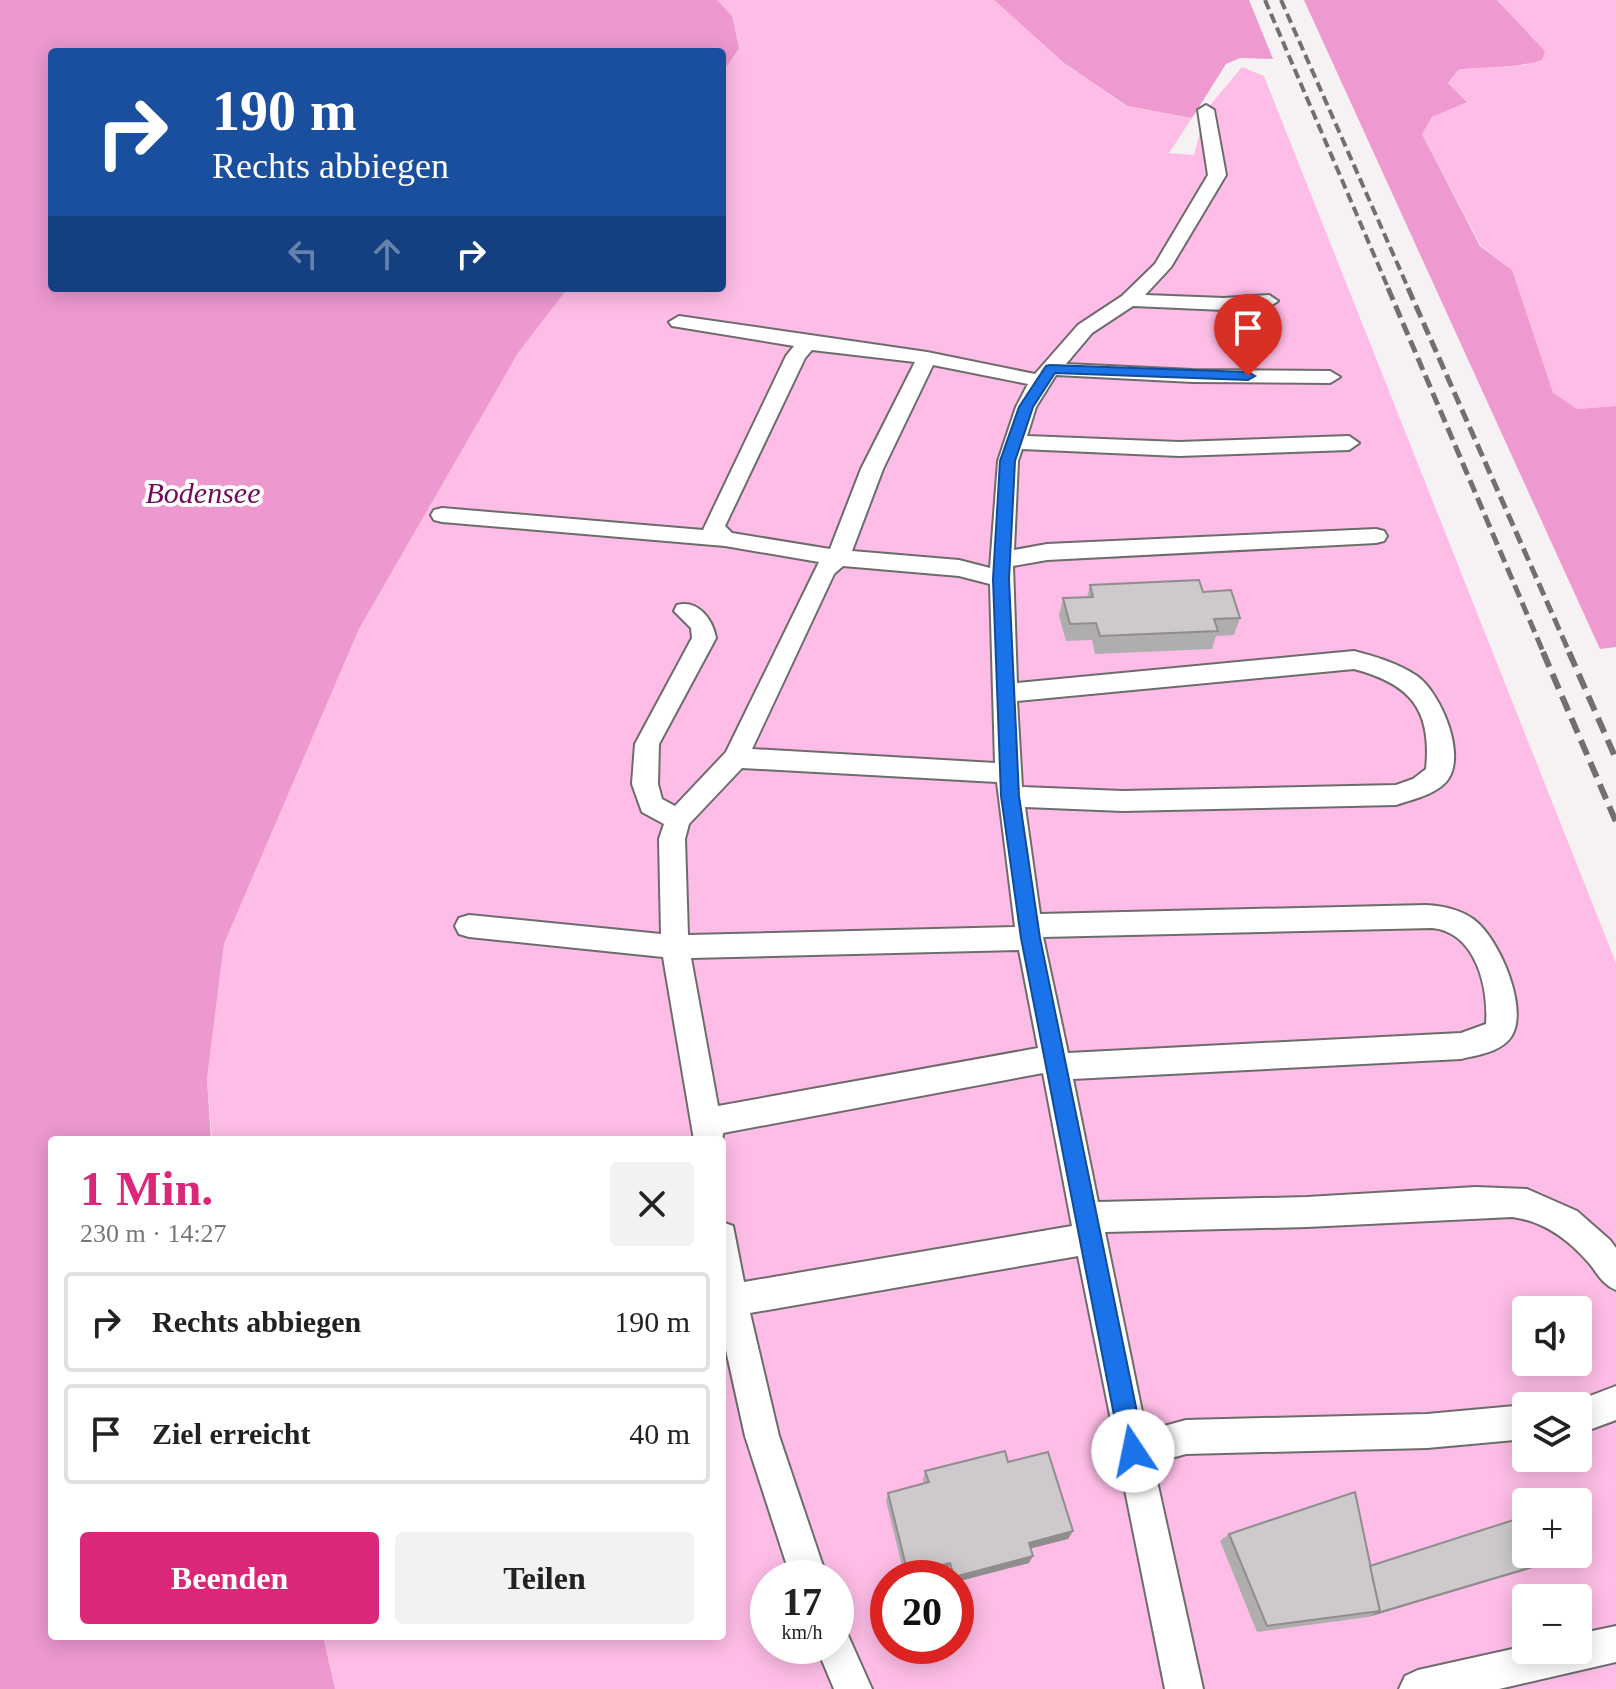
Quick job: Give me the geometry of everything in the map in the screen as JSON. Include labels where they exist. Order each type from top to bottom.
[{"type":"lane","points":[[1184,1689],[1133,1451],[1030,932],[1009,784],[1002,569],[1008,461],[1026,407],[1045,375],[1085,329],[1129,300],[1162,267],[1217,175],[1206,110]]},
{"type":"lane","points":[[1129,300],[1224,304],[1269,301]]},
{"type":"lane","points":[[679,322],[1045,375],[1330,377]]},
{"type":"lane","points":[[725,539],[713,528],[796,356],[806,345],[815,344]]},
{"type":"lane","points":[[469,926],[675,947],[1426,916],[1450,920],[1484,950],[1498,983],[1503,1008],[1500,1031],[1484,1041],[1461,1046],[1056,1063],[707,1131],[675,947],[670,871],[672,839],[678,819],[736,758],[825,570],[838,558],[872,469],[927,358]]},
{"type":"lane","points":[[1015,442],[1179,449],[1349,443]]},
{"type":"lane","points":[[442,515],[725,539],[838,558],[1002,569],[1063,551],[1376,536]]},
{"type":"lane","points":[[678,819],[651,805],[645,784],[647,744],[704,638],[702,625],[685,611]]},
{"type":"lane","points":[[736,758],[1009,784],[1123,801],[1396,795],[1422,786],[1438,774],[1441,756],[1436,722],[1427,699],[1400,673],[1354,660],[1041,692],[1005,692]]},
{"type":"lane","points":[[731,1300],[1090,1228],[1486,1203],[1526,1204],[1560,1219],[1602,1252],[1616,1274]]},
{"type":"lane","points":[[726,1265],[762,1436],[803,1560]]},
{"type":"lane","points":[[1592,1414],[1616,1403]]},
{"type":"lane","points":[[1133,1451],[1186,1437],[1427,1431],[1512,1423]]},
{"type":"lane","points":[[1418,1689],[1616,1644]]},
{"type":"lane","points":[[842,1664],[853,1689]]},
{"type":"shaded area","points":[[717,0],[994,0],[1064,63],[1126,106],[1192,118],[1169,153],[1194,155],[1206,110],[1242,67],[1264,76],[1616,963],[1616,1689],[335,1689],[324,1640],[726,1640],[726,1136],[212,1136],[207,1079],[224,944],[359,629],[518,353],[565,292],[726,292],[726,67],[739,49]]},
{"type":"shaded area","points":[[994,0],[1249,0],[1273,59],[1240,58],[1226,64],[1192,118],[1127,106],[1064,63]]},
{"type":"shaded area","points":[[1304,0],[1497,0],[1545,51],[1542,60],[1532,63],[1458,70],[1448,83],[1467,102],[1432,117],[1422,134],[1480,246],[1512,270],[1553,393],[1577,409],[1616,406],[1616,647],[1600,649]]},
{"type":"shaded area","points":[[1497,0],[1616,0],[1616,406],[1577,409],[1552,393],[1512,270],[1481,246],[1422,134],[1432,117],[1466,101],[1448,83],[1458,70],[1526,65],[1545,51]]},
{"type":"water","name":"Bodensee","points":[[0,0],[717,0],[732,16],[739,49],[726,67],[726,48],[48,48],[48,292],[565,292],[518,353],[359,629],[224,944],[207,1079],[211,1136],[48,1136],[48,1640],[324,1640],[335,1689],[0,1689]]},
{"type":"building","points":[[1199,580],[1203,592],[1231,590],[1240,618],[1214,619],[1218,631],[1100,636],[1096,623],[1070,624],[1063,598],[1093,597],[1090,585]]},
{"type":"building","points":[[1005,1451],[1008,1462],[1048,1452],[1073,1531],[1029,1543],[1033,1556],[974,1572],[974,1560],[905,1560],[888,1493],[929,1482],[925,1471]]},
{"type":"building","points":[[1355,1492],[1380,1611],[1267,1626],[1229,1534]]},
{"type":"building","points":[[1512,1520],[1512,1568],[1529,1568],[1374,1614],[1380,1611],[1370,1566]]},
{"type":"railway","points":[[1265,0],[1389,290]]},
{"type":"railway","points":[[1281,0],[1409,290]]},
{"type":"railway","points":[[1388,288],[1544,654]]},
{"type":"railway","points":[[1408,288],[1570,654]]},
{"type":"railway","points":[[1543,652],[1616,822]]},
{"type":"railway","points":[[1569,652],[1616,759]]},
{"type":"route","points":[[1133,1451],[1030,938],[1010,796],[1001,579],[1008,461],[1026,407],[1050,369],[1248,376]]}]
